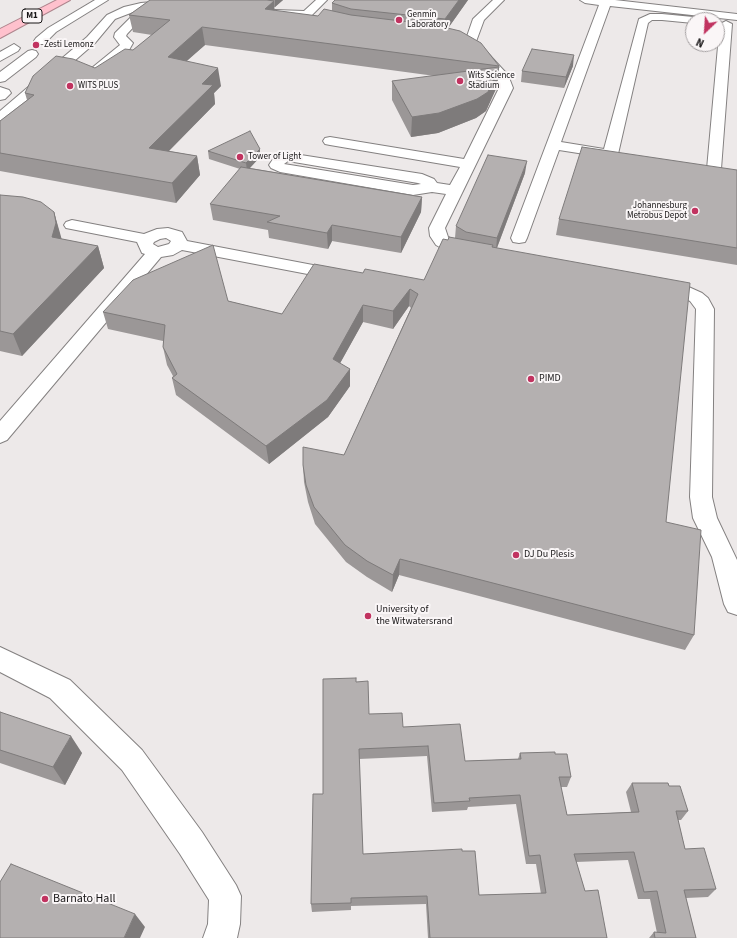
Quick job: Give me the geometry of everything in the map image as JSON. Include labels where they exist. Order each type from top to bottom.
[{"type":"highway","name":"M1","points":[[0,34],[65,0]]},
{"type":"lane","points":[[40,41],[52,30],[70,18],[103,0]]},
{"type":"lane","points":[[307,14],[322,0]]},
{"type":"lane","points":[[487,255],[456,249],[442,241],[438,236],[437,228],[506,88],[503,78],[481,52],[462,43],[479,19],[499,0]]},
{"type":"lane","points":[[585,0],[729,22],[714,169]]},
{"type":"lane","points":[[519,238],[552,145],[606,2]]},
{"type":"lane","points":[[0,118],[82,48],[111,17],[137,3],[182,3]]},
{"type":"lane","points":[[263,12],[294,15],[307,14],[321,20]]},
{"type":"lane","points":[[610,154],[643,21],[650,17],[685,19]]},
{"type":"lane","points":[[97,70],[125,47],[126,44],[120,36],[120,33],[134,20]]},
{"type":"lane","points":[[0,57],[14,48]]},
{"type":"lane","points":[[82,48],[118,53]]},
{"type":"lane","points":[[0,78],[32,54]]},
{"type":"lane","points":[[0,91],[4,93],[0,96]]},
{"type":"lane","points":[[330,141],[469,164]]},
{"type":"lane","points":[[552,145],[625,156]]},
{"type":"lane","points":[[432,187],[429,182],[422,179],[288,157],[280,159],[276,165],[280,168],[413,190],[432,187],[456,191]]},
{"type":"lane","points":[[699,167],[729,172]]},
{"type":"lane","points":[[72,225],[167,251],[176,247],[178,244],[356,278]]},
{"type":"lane","points":[[0,436],[151,246]]},
{"type":"lane","points":[[647,282],[676,288],[689,293],[702,302],[705,309],[701,496],[705,518],[724,557],[737,604]]},
{"type":"lane","points":[[0,659],[60,689],[132,760],[191,843],[225,896],[224,924],[220,938]]},
{"type":"building","points":[[150,0],[267,0],[274,1],[265,9],[318,16],[324,9],[351,15],[435,25],[460,31],[481,43],[499,66],[202,27],[168,57],[218,68],[202,84],[213,85],[149,148],[197,156],[172,183],[0,153],[0,121],[34,95],[25,93],[33,76],[56,56],[73,59],[95,68],[125,49],[133,50],[170,20],[129,15]]},
{"type":"building","points":[[335,0],[459,0],[445,19],[351,9],[332,3]]},
{"type":"building","points":[[532,49],[574,55],[566,77],[522,71]]},
{"type":"building","points":[[499,67],[488,92],[477,99],[439,113],[412,117],[392,81]]},
{"type":"building","points":[[250,131],[260,149],[246,163],[208,151]]},
{"type":"building","points":[[582,147],[737,170],[737,248],[559,219]]},
{"type":"building","points":[[488,155],[527,161],[497,238],[466,232],[456,226]]},
{"type":"building","points":[[241,167],[422,197],[401,237],[332,225],[327,233],[267,222],[280,216],[210,204]]},
{"type":"building","points":[[0,195],[23,197],[41,202],[54,212],[56,223],[52,237],[98,246],[13,334],[0,331]]},
{"type":"building","points":[[449,237],[493,245],[492,247],[690,283],[666,522],[701,530],[694,635],[400,559],[393,575],[367,561],[345,545],[314,507],[306,485],[303,465],[303,447],[344,455],[418,294],[410,289],[393,311],[363,305],[333,359],[350,369],[327,400],[266,446],[172,378],[177,374],[163,347],[165,325],[103,312],[133,280],[213,245],[228,301],[282,314],[314,264],[363,273],[365,269],[424,280],[443,239],[448,240]]},
{"type":"building","points":[[356,678],[356,682],[368,681],[369,714],[402,713],[403,727],[460,724],[465,761],[521,759],[520,753],[555,752],[555,754],[567,754],[571,777],[559,777],[567,815],[639,812],[632,783],[668,783],[669,786],[680,786],[688,811],[676,811],[685,849],[704,848],[716,889],[684,890],[696,938],[655,938],[654,932],[666,933],[657,891],[644,892],[634,852],[574,854],[585,891],[598,890],[607,938],[430,938],[427,896],[351,898],[351,903],[311,904],[313,794],[323,794],[323,679]],"holes":[[[428,746],[434,803],[470,801],[469,798],[520,795],[529,856],[540,855],[546,893],[479,895],[475,851],[462,851],[462,849],[363,854],[359,749]]]},
{"type":"building","points":[[0,712],[71,736],[53,767],[0,750]]},
{"type":"building","name":"Barnato Hall","points":[[11,864],[135,914],[124,938],[0,938],[0,882]]},
{"type":"place","name":"Genmin Laboratory","points":[[399,20]]},
{"type":"place","name":"Zesti Lemonz","points":[[36,45]]},
{"type":"place","name":"Wits Science Stadium","points":[[460,81]]},
{"type":"place","name":"WITS PLUS","points":[[70,86]]},
{"type":"place","name":"Tower of Light","points":[[240,157]]},
{"type":"place","name":"Johannesburg Metrobus Depot","points":[[695,211]]},
{"type":"place","name":"PIMD","points":[[531,379]]},
{"type":"place","name":"DJ Du Plesis","points":[[516,555]]},
{"type":"place","name":"University of the Witwatersrand","points":[[368,616]]},
{"type":"place","name":"Barnato Hall","points":[[45,899]]}]
